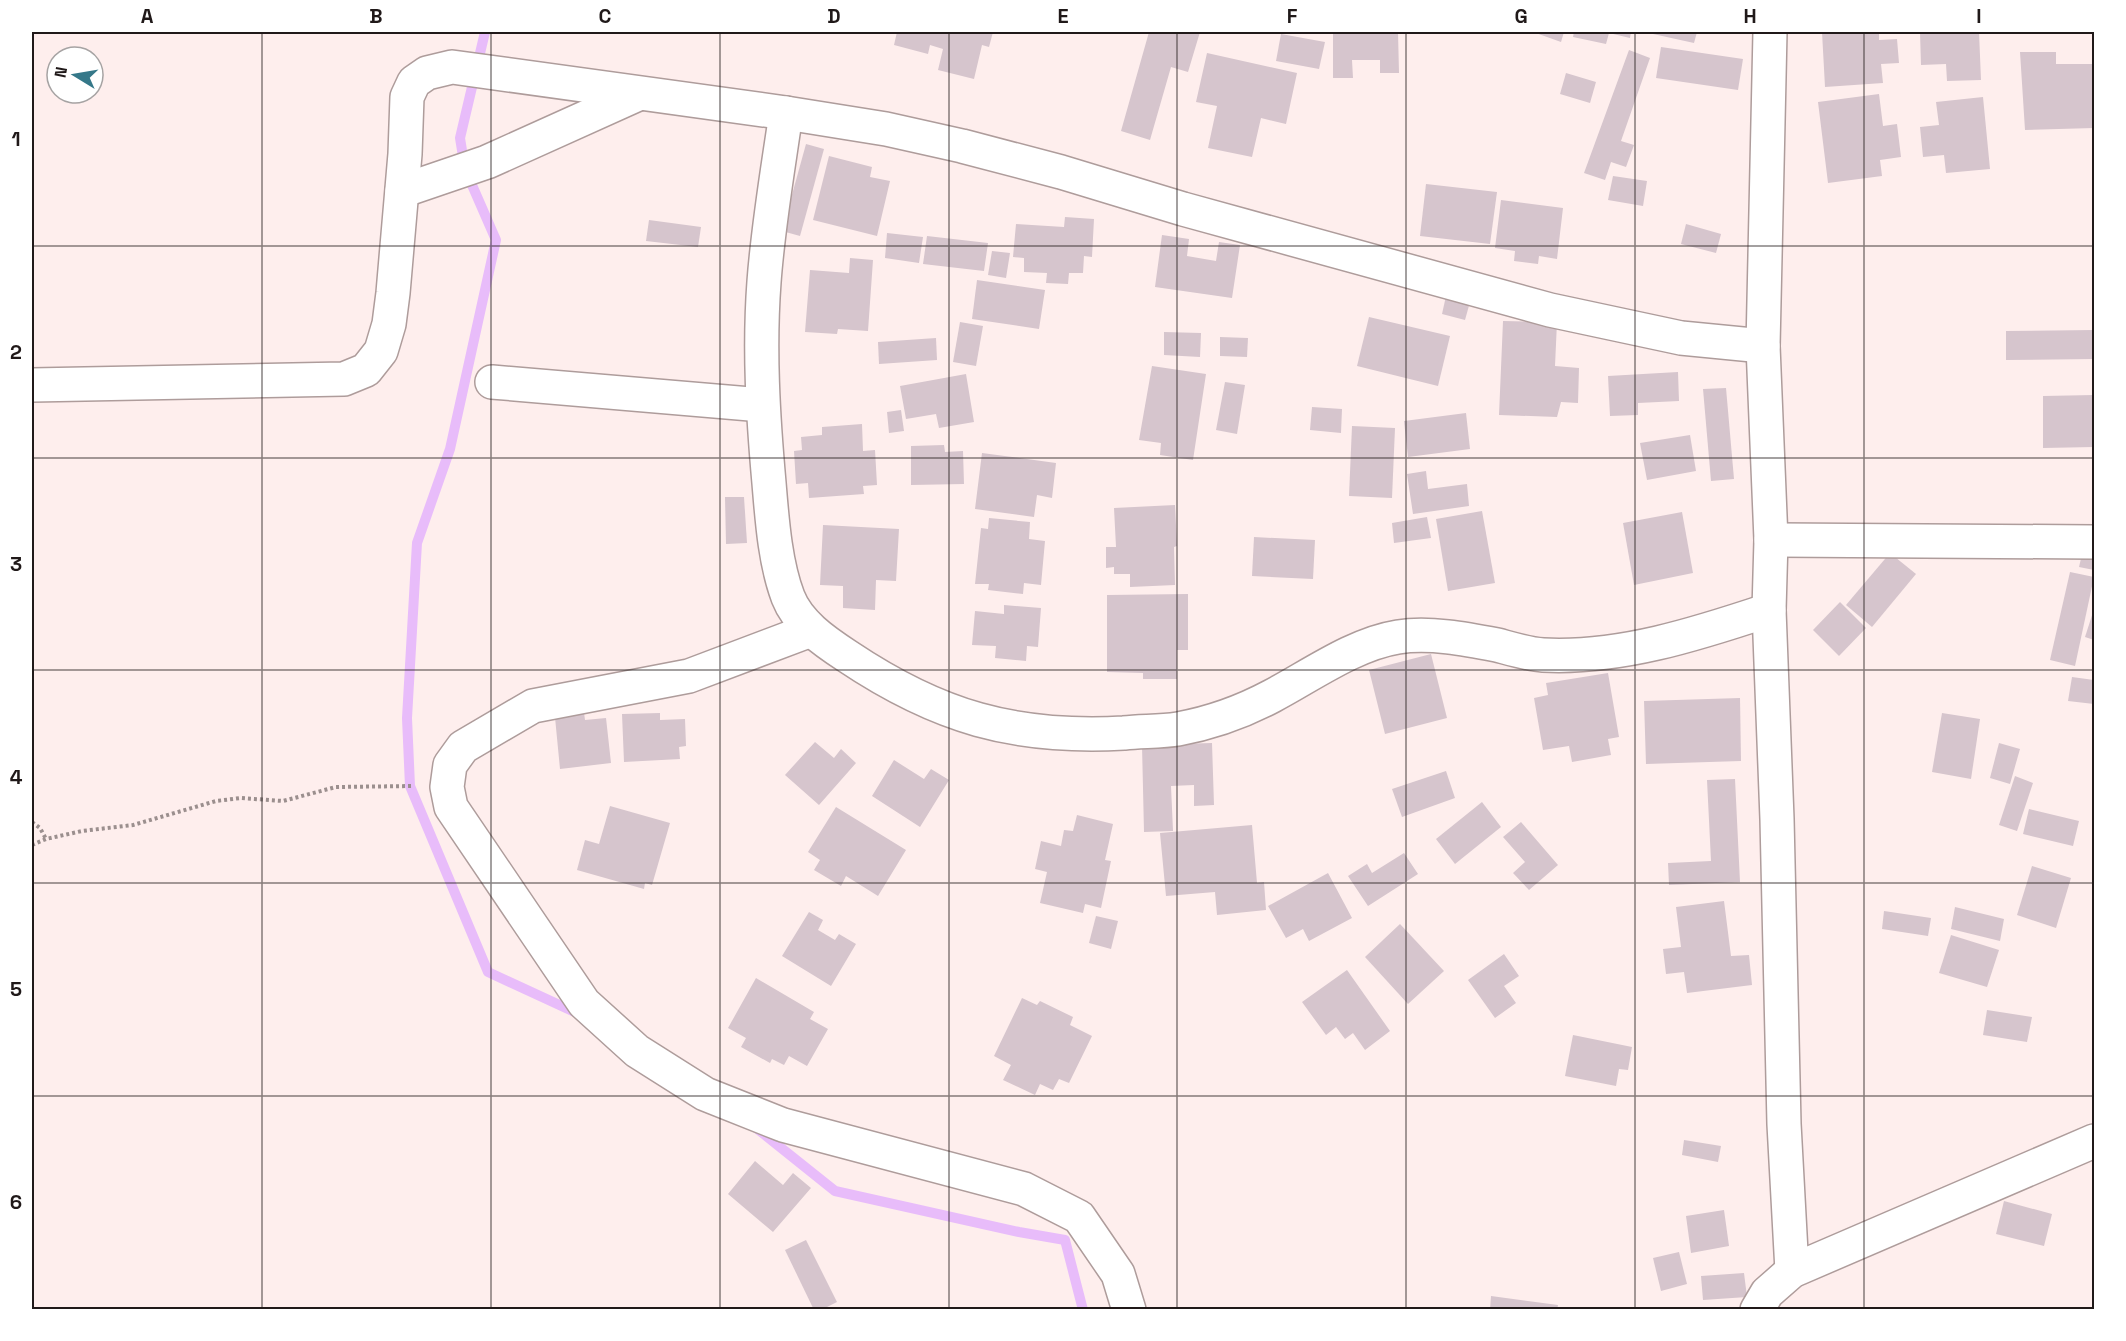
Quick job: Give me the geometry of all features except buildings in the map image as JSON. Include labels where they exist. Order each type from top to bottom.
[{"type":"street","points":[[1770,32],[1763,346],[1771,540],[1769,610],[1778,843],[1784,1124],[1792,1271]]},
{"type":"street","points":[[32,386],[344,379],[366,370],[381,351],[393,293],[407,97],[414,82],[427,74],[452,67],[886,129],[1062,172],[1183,209],[1433,279],[1562,312],[1681,338],[1763,346]]},
{"type":"street","points":[[402,190],[486,162],[639,94]]},
{"type":"street","points":[[786,113],[764,283],[762,405],[771,509],[781,574],[789,601],[811,630],[873,674],[916,696],[963,716],[1005,727],[1064,735],[1175,729],[1225,718],[1272,696],[1357,650],[1397,638],[1452,637],[1538,654],[1580,655],[1625,649],[1720,626],[1769,610]]},
{"type":"street","points":[[492,382],[762,405]]},
{"type":"street","points":[[1771,540],[2094,542]]},
{"type":"street","points":[[811,630],[689,676],[533,706],[463,747],[450,765],[447,787],[451,807],[584,1004],[637,1051],[705,1094],[783,1125],[1024,1189],[1079,1217],[1118,1274],[1129,1310]]},
{"type":"street","points":[[1757,1310],[1767,1293],[1792,1271],[2094,1141]]},
{"type":"path","points":[[32,845],[46,839],[82,831],[133,825],[216,801],[242,798],[283,801],[336,787],[447,787]]},
{"type":"path","points":[[32,822],[40,828],[46,839]]},
{"type":"waterway","points":[[485,32],[460,138],[465,169],[496,240],[450,449],[417,543],[407,718],[410,786],[488,972],[579,1014]]},
{"type":"waterway","points":[[755,1127],[835,1191],[1065,1240],[1083,1310]]}]
